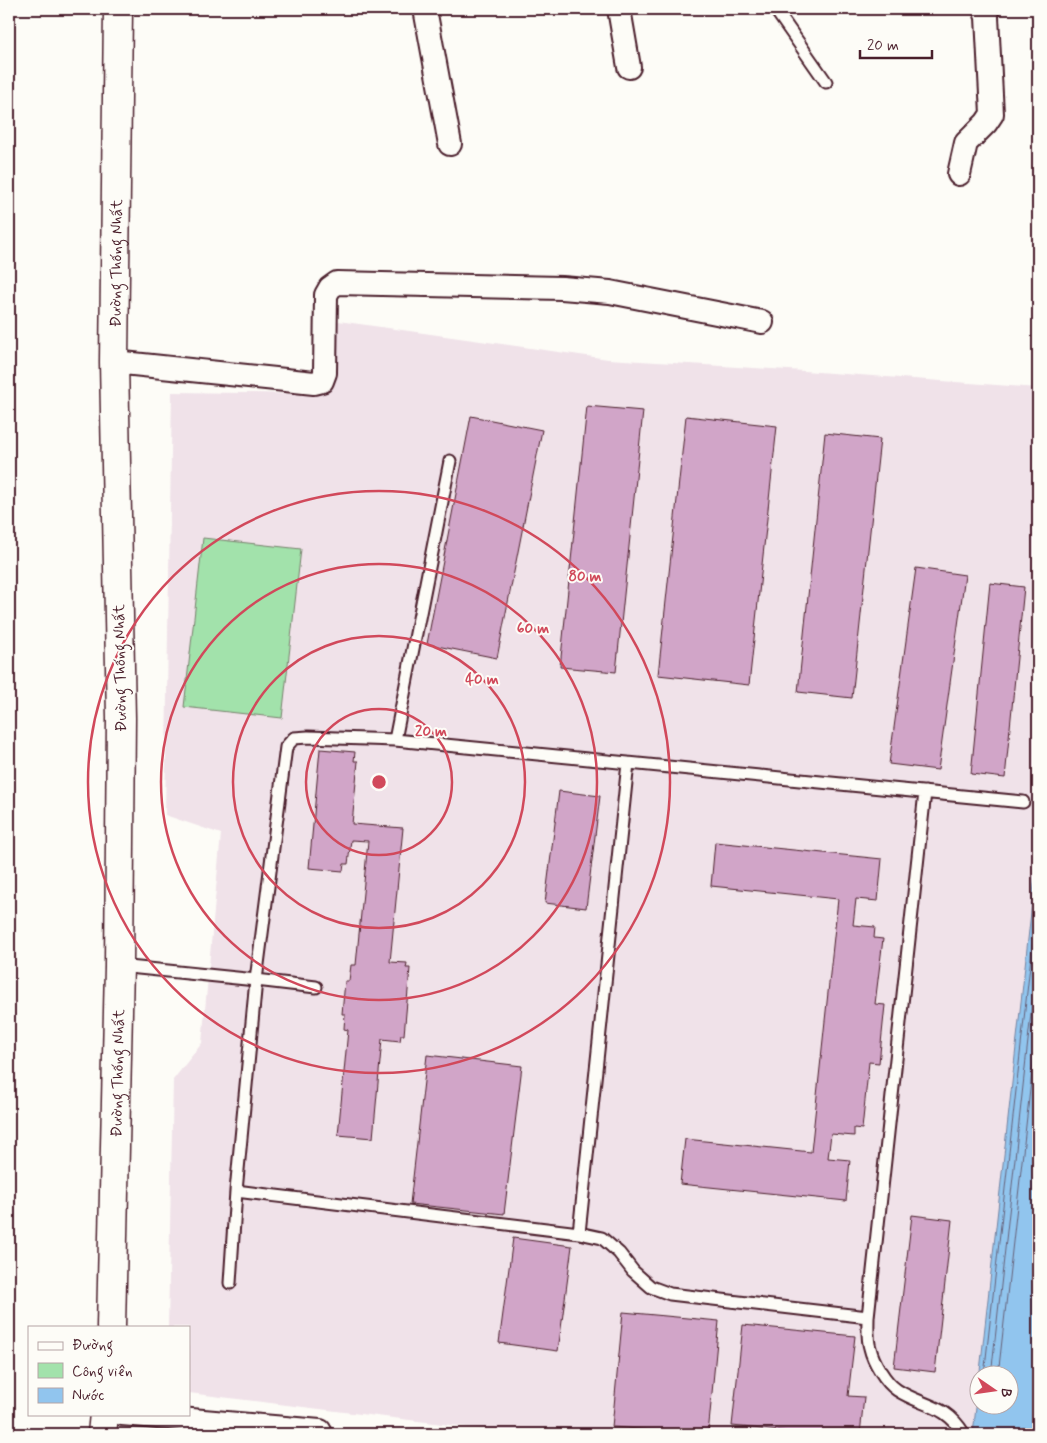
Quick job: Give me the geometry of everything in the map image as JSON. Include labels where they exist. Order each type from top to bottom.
[{"type":"street","name":"Đường Thống Nhất","points":[[111,1326],[119,966],[121,718],[114,362],[118,9]]},
{"type":"street","points":[[425,9],[450,144]]},
{"type":"street","points":[[620,9],[629,67]]},
{"type":"street","points":[[959,174],[966,143],[986,124],[992,114],[987,16],[984,9]]},
{"type":"street","points":[[114,362],[314,383],[322,381],[325,373],[326,296],[330,288],[337,283],[562,288],[610,292],[762,322]]},
{"type":"street","points":[[102,1434],[104,1416]]},
{"type":"street","points":[[145,1416],[320,1431]]},
{"type":"lane","points":[[774,9],[826,82]]},
{"type":"lane","points":[[396,740],[450,461]]},
{"type":"lane","points":[[230,1283],[236,1191],[256,980],[286,747],[294,738],[396,740],[1023,802]]},
{"type":"lane","points":[[579,1233],[628,763]]},
{"type":"lane","points":[[925,792],[868,1317],[869,1347],[879,1369],[896,1389],[945,1412],[958,1424],[964,1434]]},
{"type":"lane","points":[[119,966],[316,987]]},
{"type":"lane","points":[[236,1191],[579,1233],[602,1238],[651,1287],[670,1294],[868,1317]]},
{"type":"shaded area","points":[[338,321],[608,359],[1038,388],[1038,1434],[525,1434],[190,1393],[190,1326],[168,1326],[173,1080],[202,1043],[221,834],[165,815],[172,392],[314,394],[331,379]]},
{"type":"green space","points":[[203,538],[301,549],[282,718],[184,707]]},
{"type":"water","points":[[1038,849],[1038,1434],[973,1434],[975,1416],[1020,1416],[1020,1366],[981,1366]]},
{"type":"building","points":[[587,406],[643,411],[616,672],[560,667]]},
{"type":"building","points":[[471,416],[542,430],[497,658],[427,644]]},
{"type":"building","points":[[686,416],[777,426],[749,685],[658,675]]},
{"type":"building","points":[[825,433],[880,439],[852,698],[798,692]]},
{"type":"building","points":[[916,568],[965,575],[938,770],[889,764]]},
{"type":"building","points":[[990,583],[1024,587],[1005,778],[971,774]]},
{"type":"building","points":[[320,749],[355,752],[354,761],[358,761],[352,824],[403,828],[390,962],[407,963],[406,968],[410,968],[404,1035],[401,1035],[400,1041],[382,1039],[373,1138],[338,1135],[348,1030],[344,1029],[345,1014],[342,1014],[345,981],[349,981],[351,965],[356,965],[368,841],[351,840],[348,864],[344,864],[343,871],[309,868]]},
{"type":"building","points":[[559,791],[600,796],[586,908],[545,903]]},
{"type":"building","points":[[715,842],[882,859],[878,901],[856,899],[853,925],[875,927],[874,938],[883,939],[875,1004],[885,1005],[879,1063],[869,1062],[862,1129],[854,1128],[854,1136],[831,1134],[828,1158],[850,1160],[846,1201],[680,1184],[685,1139],[811,1152],[838,899],[711,886]]},
{"type":"building","points":[[427,1055],[522,1066],[504,1214],[410,1204]]},
{"type":"building","points":[[912,1215],[952,1220],[935,1372],[894,1367]]},
{"type":"building","points":[[513,1238],[572,1246],[558,1351],[499,1343]]},
{"type":"building","points":[[623,1312],[719,1321],[708,1434],[612,1427]]},
{"type":"building","points":[[743,1325],[855,1336],[848,1396],[864,1397],[860,1434],[811,1434],[732,1426]]}]
